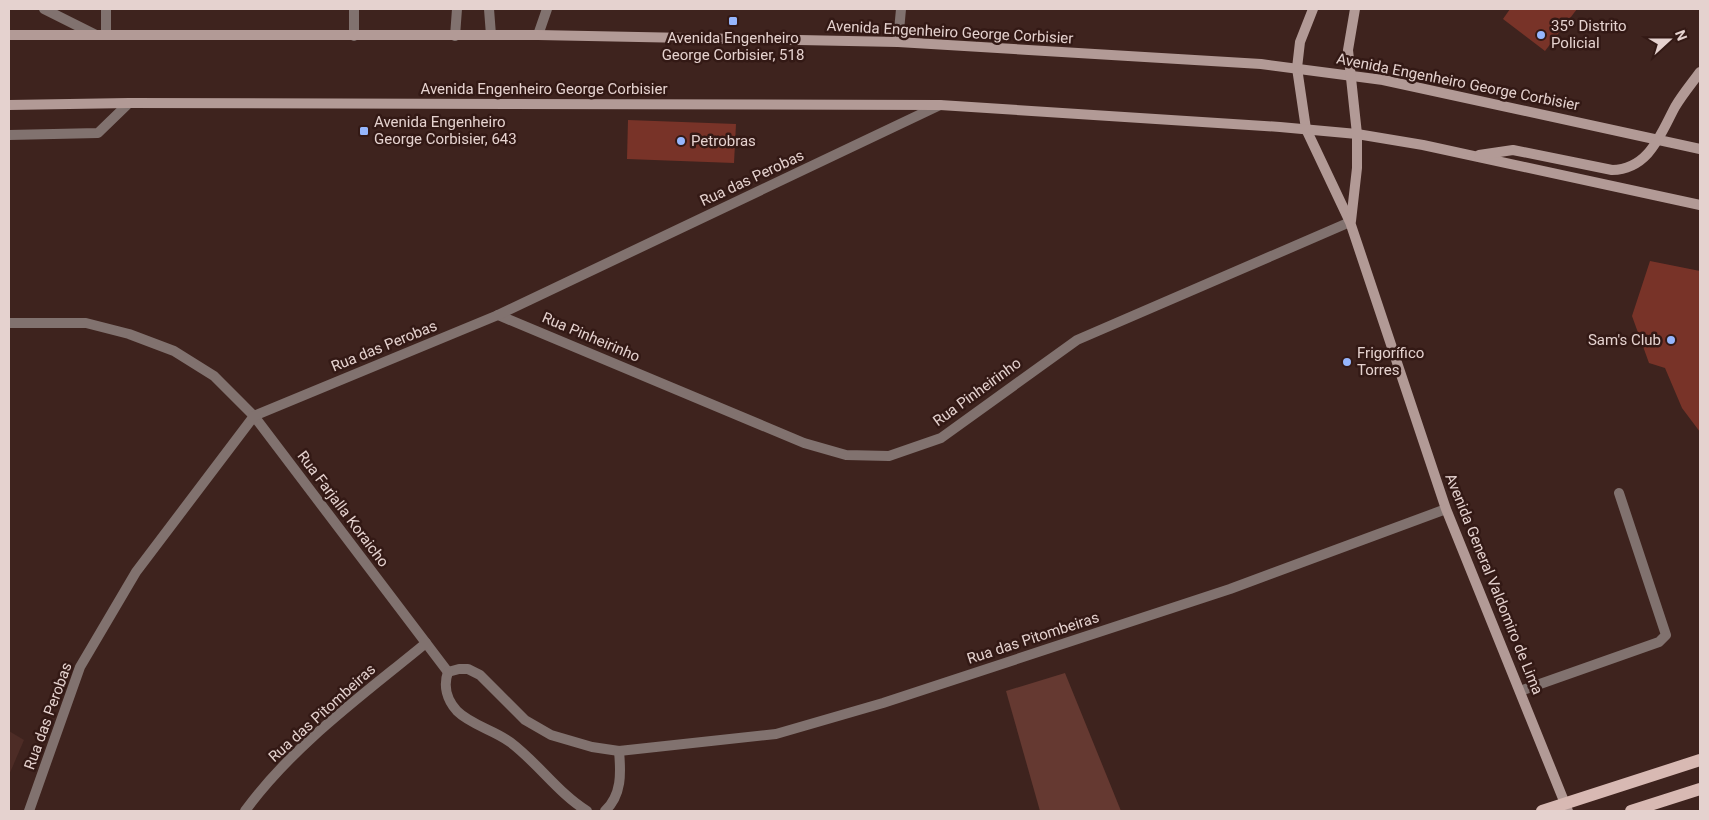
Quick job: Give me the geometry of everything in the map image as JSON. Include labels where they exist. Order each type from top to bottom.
[{"type":"main road","name":"Avenida General Valdomiro de Lima","points":[[1313,9],[1300,42],[1297,68],[1306,129],[1350,222],[1446,510],[1567,808]]},
{"type":"main road","name":"Avenida General Valdomiro de Lima","points":[[1350,222],[1357,168],[1357,134],[1348,50],[1354,9]]},
{"type":"main road","name":"Avenida Engenheiro George Corbisier","points":[[9,35],[538,35],[898,42],[1297,68],[1383,80],[1659,138],[1700,149]]},
{"type":"main road","points":[[1472,156],[1513,150],[1612,170],[1624,170],[1637,165],[1648,154],[1659,138],[1676,105],[1700,72]]},
{"type":"main road","name":"Avenida Engenheiro George Corbisier","points":[[9,105],[129,103],[940,105],[1357,134],[1472,156],[1700,205]]},
{"type":"main road","points":[[1542,811],[1567,808],[1700,760]]},
{"type":"main road","points":[[1631,811],[1700,789]]},
{"type":"street","points":[[44,9],[101,35],[106,9]]},
{"type":"street","points":[[354,9],[354,36]]},
{"type":"street","points":[[456,36],[457,9]]},
{"type":"street","points":[[489,9],[491,35]]},
{"type":"street","points":[[538,35],[547,9]]},
{"type":"street","points":[[898,42],[901,9]]},
{"type":"street","points":[[9,135],[98,133],[129,103]]},
{"type":"street","name":"Rua das Perobas","points":[[29,811],[80,667],[136,572],[254,416],[498,315],[940,105]]},
{"type":"street","name":"Rua Pinheirinho","points":[[498,315],[804,443],[846,455],[889,456],[941,438],[1077,340],[1350,222]]},
{"type":"street","name":"Rua Farjalla Koraicho","points":[[9,323],[86,323],[129,334],[174,351],[214,376],[254,416],[448,672]]},
{"type":"street","points":[[1520,691],[1659,642],[1666,635],[1619,493]]},
{"type":"street","name":"Rua das Pitombeiras","points":[[448,672],[458,668],[468,669],[480,675],[526,720],[551,735],[586,746],[619,751],[776,734],[883,703],[1230,589],[1446,510]]},
{"type":"street","name":"Rua das Pitombeiras","points":[[245,811],[264,785],[333,719],[426,643]]},
{"type":"street","points":[[448,672],[445,681],[446,691],[457,710],[512,744],[573,803],[587,811]]},
{"type":"street","points":[[605,811],[618,792],[621,776],[619,751]]},
{"type":"shaded area","points":[[1065,673],[1121,811],[1040,811],[1006,691]]},
{"type":"shaded area","points":[[9,731],[24,740],[9,775]]},
{"type":"building","name":"35º Distrito Policial","points":[[1510,9],[1577,9],[1545,51],[1503,19]]},
{"type":"building","name":"Petrobras","points":[[628,120],[736,124],[734,163],[627,159]]},
{"type":"building","name":"Sam's Club","points":[[1650,261],[1700,271],[1700,432],[1682,408],[1665,368],[1649,363],[1632,316]]},
{"type":"place","name":"Avenida Engenheiro George Corbisier, 518","points":[[733,21]]},
{"type":"place","name":"35º Distrito Policial","points":[[1541,35]]},
{"type":"place","name":"Avenida Engenheiro George Corbisier, 643","points":[[364,131]]},
{"type":"place","name":"Petrobras","points":[[681,141]]},
{"type":"place","name":"Sam's Club","points":[[1671,340]]},
{"type":"place","name":"Frigorífico Torres","points":[[1347,362]]}]
